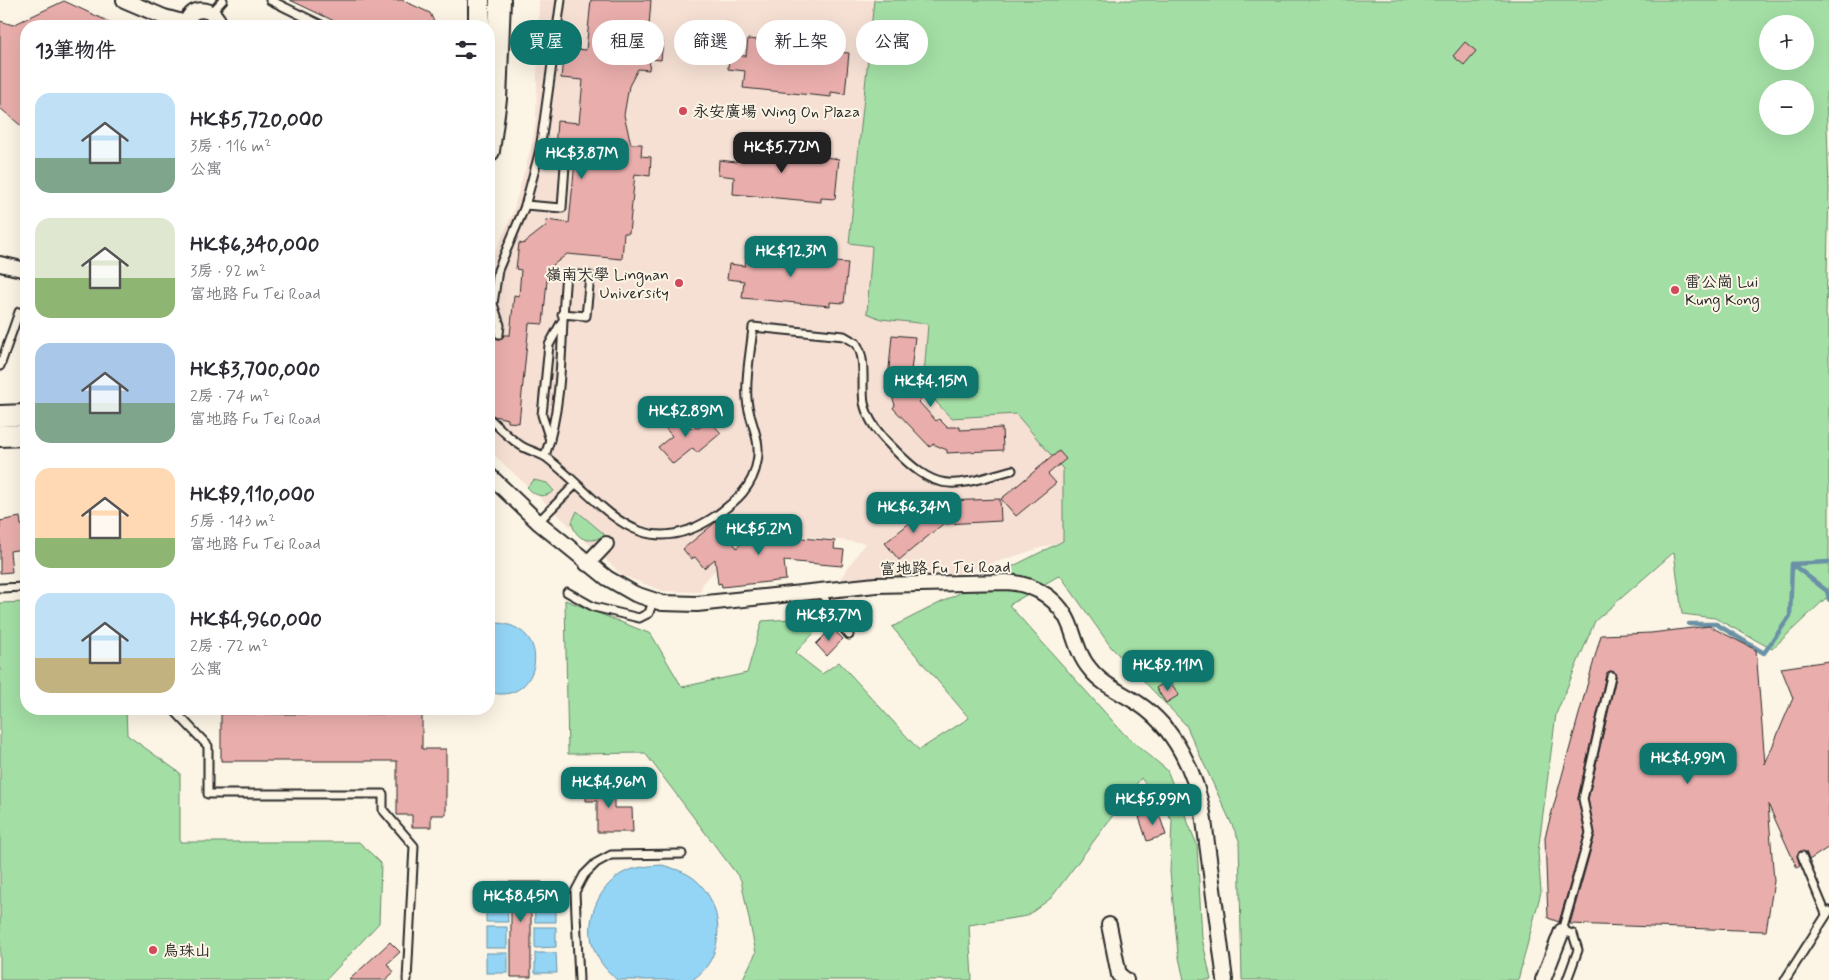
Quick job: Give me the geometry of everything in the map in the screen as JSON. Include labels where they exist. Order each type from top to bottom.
[{"type":"main road","points":[[479,20],[480,0]]},
{"type":"main road","points":[[495,106],[500,0]]},
{"type":"main road","points":[[0,416],[20,415]]},
{"type":"main road","points":[[0,436],[20,435]]},
{"type":"street","points":[[124,0],[172,20]]},
{"type":"street","points":[[187,20],[196,11],[201,10],[212,12],[218,20]]},
{"type":"street","points":[[0,264],[20,269]]},
{"type":"street","name":"富地路 Fu Tei Road","points":[[495,481],[538,522],[588,564],[620,587],[653,601],[682,605],[902,583],[1007,582],[1032,587],[1044,593],[1056,603],[1067,619],[1082,657],[1089,669],[1100,680],[1155,717],[1175,743],[1189,767],[1197,788],[1203,813],[1225,980]]},
{"type":"street","points":[[588,564],[606,544]]},
{"type":"street","points":[[1109,925],[1119,975],[1126,980]]},
{"type":"street","points":[[1543,980],[1562,930]]},
{"type":"lane","points":[[212,12],[224,0]]},
{"type":"lane","points":[[270,0],[311,20]]},
{"type":"lane","points":[[495,286],[498,270],[525,205],[542,140],[562,0]]},
{"type":"lane","points":[[525,205],[562,208],[565,165]]},
{"type":"lane","points":[[545,456],[556,416],[562,346],[562,318],[566,274],[590,276],[586,316],[562,318]]},
{"type":"lane","points":[[0,366],[18,312],[20,312]]},
{"type":"lane","points":[[495,316],[500,325],[499,334]]},
{"type":"lane","points":[[550,441],[542,415],[549,345],[562,318]]},
{"type":"lane","points":[[495,424],[516,443],[545,456],[622,524],[643,533],[654,534],[677,534],[693,529],[708,521],[738,499],[754,473],[759,452],[757,432],[750,414],[747,396],[753,327],[844,336],[856,343],[862,356],[864,400],[869,418],[878,433],[919,473],[938,482],[960,484],[1012,470]]},
{"type":"lane","points":[[538,522],[576,484]]},
{"type":"lane","points":[[0,588],[20,587]]},
{"type":"lane","points":[[822,590],[830,612],[849,635]]},
{"type":"lane","points":[[567,592],[600,609],[639,618],[649,612],[653,601]]},
{"type":"lane","points":[[1567,980],[1578,950],[1573,934],[1562,930],[1590,834],[1583,799],[1611,676]]},
{"type":"lane","points":[[179,715],[208,746],[208,794],[383,794],[383,810],[414,846],[407,980]]},
{"type":"lane","points":[[579,980],[575,892],[584,875],[596,863],[611,855],[682,854]]},
{"type":"lane","points":[[1785,980],[1828,913],[1809,876],[1802,856]]},
{"type":"shaded area","name":"嶺南大學 Lingnan University","points":[[539,0],[874,0],[872,20],[856,20],[856,65],[867,65],[849,243],[872,246],[867,312],[1065,301],[1063,541],[945,578],[840,579],[865,543],[753,531],[703,583],[700,592],[663,591],[623,576],[495,456],[495,252],[512,215],[532,144],[536,119],[537,65],[582,65],[582,20],[538,20]]},
{"type":"green space","points":[[874,0],[1829,0],[1829,88],[1826,93],[1829,190],[1826,315],[1829,327],[1829,602],[1826,598],[1772,649],[1715,618],[1682,614],[1674,552],[1595,621],[1556,714],[1538,852],[1541,892],[1518,980],[1242,980],[1239,840],[1186,725],[1111,647],[1060,575],[1009,605],[1125,735],[1167,770],[1197,845],[1202,938],[1211,980],[1184,980],[1178,953],[1170,872],[1172,820],[1141,778],[1051,898],[1027,916],[969,925],[972,980],[742,980],[756,953],[741,880],[645,753],[568,754],[565,600],[651,634],[682,687],[747,673],[762,621],[805,618],[816,631],[795,653],[822,674],[839,662],[919,750],[969,718],[892,627],[1063,541],[1063,469],[1016,414],[951,418],[923,388],[928,324],[881,319],[867,313],[872,246],[849,243],[867,65],[928,65],[928,20],[872,20]]},
{"type":"green space","points":[[534,480],[547,483],[554,491],[543,496],[533,493],[527,487]]},
{"type":"green space","points":[[577,511],[604,535],[594,540],[580,537],[576,533],[572,522]]},
{"type":"green space","points":[[20,602],[20,715],[126,715],[127,735],[180,773],[180,842],[359,842],[381,863],[379,923],[326,980],[0,980],[0,603]]},
{"type":"water","points":[[495,624],[517,628],[528,638],[534,651],[534,665],[529,679],[519,689],[506,694],[495,693]]},
{"type":"water","points":[[662,865],[692,877],[708,895],[714,907],[717,921],[716,948],[711,960],[703,971],[692,980],[617,980],[598,958],[594,949],[591,939],[591,928],[595,907],[605,888],[621,874],[636,868]]},
{"type":"water","points":[[486,902],[507,902],[508,922],[486,922]]},
{"type":"water","points":[[534,902],[556,902],[556,922],[535,922]]},
{"type":"water","points":[[486,927],[507,927],[507,948],[486,948]]},
{"type":"water","points":[[535,927],[556,927],[556,947],[535,948]]},
{"type":"water","points":[[486,953],[508,953],[508,973],[486,973]]},
{"type":"water","points":[[535,953],[556,953],[557,973],[535,973]]},
{"type":"building","points":[[290,0],[402,0],[430,13],[433,20],[332,20]]},
{"type":"building","points":[[591,0],[651,0],[650,20],[592,20],[592,65],[649,65],[649,70],[638,69],[629,86],[624,115],[631,144],[642,144],[641,156],[651,157],[650,176],[635,174],[629,233],[624,233],[622,259],[567,254],[548,269],[543,324],[529,323],[519,423],[508,422],[508,419],[495,416],[495,336],[499,339],[504,335],[510,335],[514,295],[519,296],[521,270],[516,269],[519,243],[523,244],[546,226],[547,220],[569,223],[576,152],[555,150],[557,121],[579,123],[583,80],[561,78],[562,65],[582,65],[582,50],[586,50]]},
{"type":"building","points":[[64,1],[105,20],[24,20]]},
{"type":"building","points":[[0,21],[13,25],[20,22],[20,125],[0,108]]},
{"type":"building","points":[[748,39],[756,40],[756,65],[846,65],[846,53],[849,53],[845,94],[831,92],[831,97],[743,88],[745,71],[728,69],[728,65],[746,65]]},
{"type":"building","points":[[1465,42],[1476,51],[1464,65],[1453,56]]},
{"type":"building","points":[[738,145],[825,153],[825,157],[839,159],[835,199],[821,198],[821,202],[733,194],[734,177],[718,175],[719,160],[736,162]]},
{"type":"building","points":[[747,249],[835,257],[834,262],[848,263],[844,303],[830,302],[830,306],[742,298],[744,281],[727,279],[729,264],[745,266]]},
{"type":"building","points":[[892,335],[915,337],[910,379],[914,379],[912,391],[936,421],[939,419],[947,427],[960,427],[960,430],[1002,428],[1003,450],[947,453],[947,450],[933,444],[930,447],[893,408],[895,405],[890,391],[887,391]]},
{"type":"building","points":[[672,413],[683,427],[699,428],[709,420],[721,433],[697,453],[693,448],[673,464],[658,447],[672,436],[660,422]]},
{"type":"building","points":[[1059,451],[1066,459],[1048,474],[1056,483],[1016,516],[1001,499]]},
{"type":"building","points":[[1000,499],[1001,521],[945,524],[944,501]]},
{"type":"building","points":[[929,507],[943,524],[899,560],[885,543]]},
{"type":"building","points":[[20,517],[20,549],[10,551],[12,572],[0,573],[0,521]]},
{"type":"building","points":[[716,522],[737,548],[743,541],[768,544],[769,535],[835,541],[834,549],[844,550],[842,566],[784,561],[786,580],[722,587],[721,583],[718,584],[715,559],[704,568],[695,557],[691,559],[683,549]]},
{"type":"building","points":[[1709,626],[1756,650],[1765,764],[1793,698],[1781,668],[1829,661],[1829,847],[1809,860],[1806,852],[1800,851],[1797,856],[1800,866],[1797,868],[1768,804],[1774,881],[1766,931],[1570,924],[1595,834],[1588,799],[1616,677],[1615,672],[1610,671],[1606,675],[1578,798],[1585,833],[1559,922],[1548,918],[1545,837],[1601,635],[1651,633]]},
{"type":"building","points":[[832,628],[843,639],[827,656],[816,644]]},
{"type":"building","points":[[1169,680],[1179,695],[1166,703],[1156,688]]},
{"type":"building","points":[[221,715],[422,715],[422,749],[446,749],[446,815],[431,815],[431,827],[412,827],[412,815],[397,815],[397,761],[221,761]]},
{"type":"building","points":[[586,782],[614,782],[614,808],[632,808],[633,832],[597,832],[597,801],[586,801]]},
{"type":"building","points":[[1158,811],[1166,835],[1147,841],[1139,817]]},
{"type":"building","points":[[498,882],[542,882],[543,898],[531,899],[531,977],[511,977],[511,898],[499,898]]},
{"type":"building","points":[[390,942],[400,952],[387,964],[394,972],[385,980],[349,980]]},
{"type":"waterway","points":[[1689,624],[1716,624],[1764,653],[1790,616],[1792,564],[1829,562]]},
{"type":"waterway","points":[[1792,564],[1827,591],[1829,599]]},
{"type":"place","name":"永安廣場 Wing On Plaza","points":[[683,111]]},
{"type":"place","name":"嶺南大學 Lingnan University","points":[[679,283]]},
{"type":"place","name":"雷公崗 Lui Kung Kong","points":[[1675,290]]},
{"type":"place","name":"烏珠山","points":[[153,950]]}]
